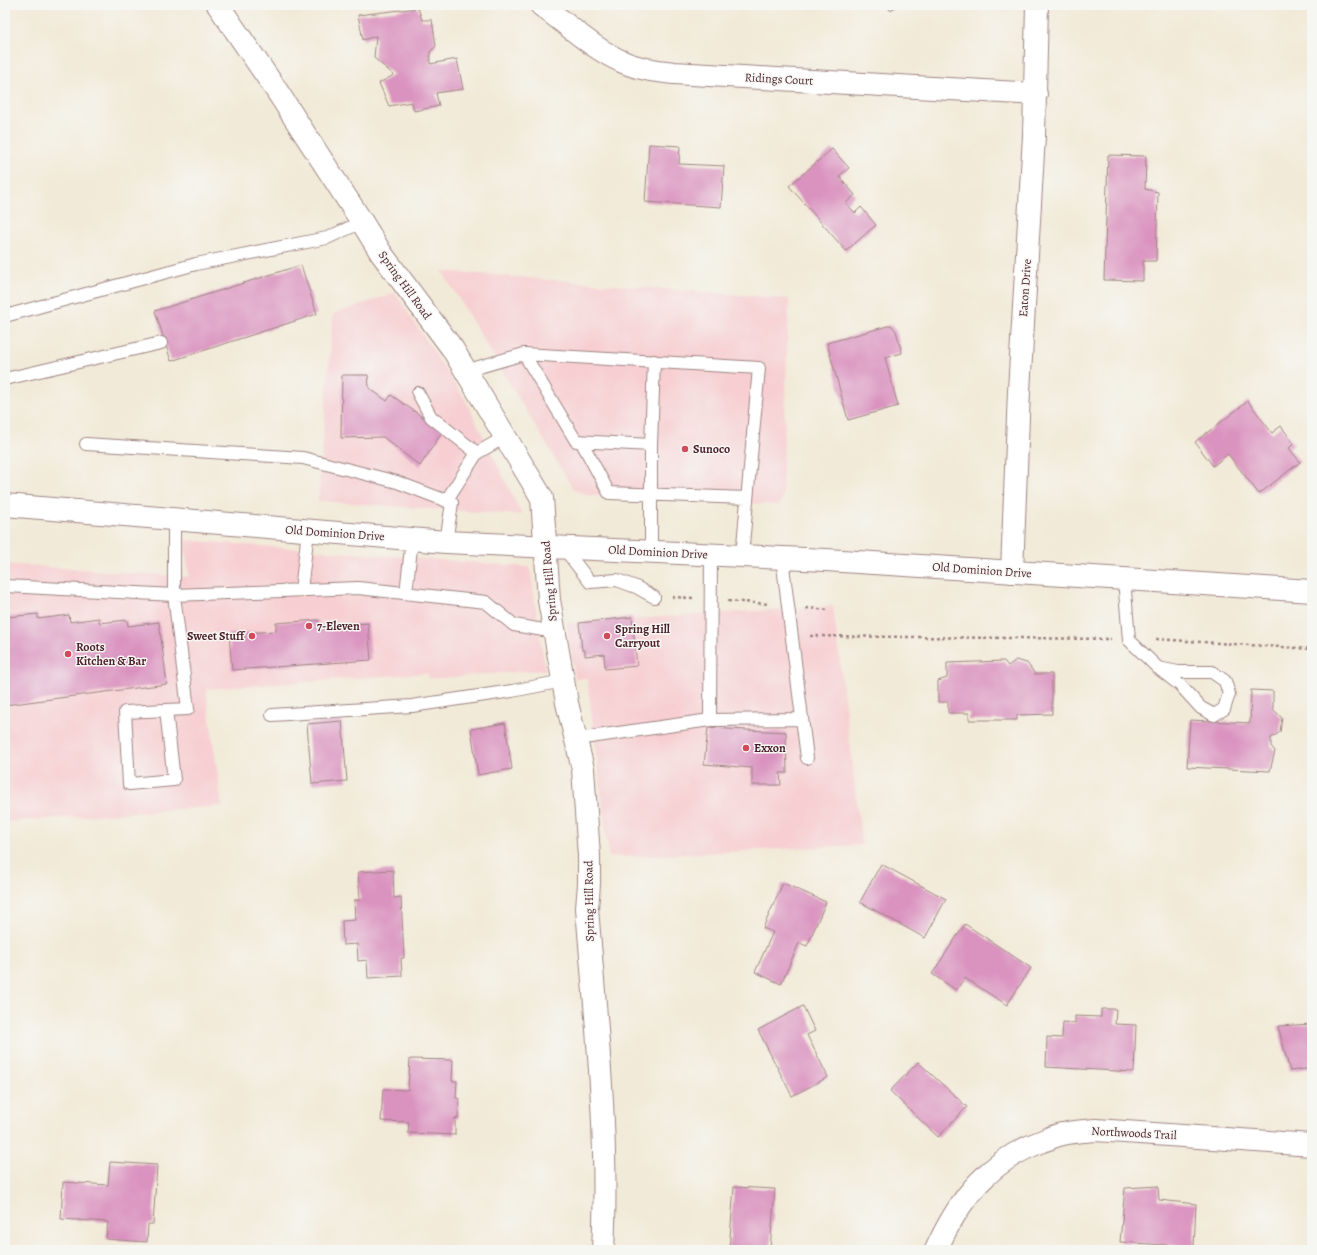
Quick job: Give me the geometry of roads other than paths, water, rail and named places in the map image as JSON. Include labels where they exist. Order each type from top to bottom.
[{"type":"main road","name":"Spring Hill Road","points":[[218,5],[275,88],[381,253],[452,348],[542,498],[554,546],[549,600],[567,703],[583,769],[586,798],[589,863],[587,908],[603,1103],[605,1216],[603,1250]]},
{"type":"main road","name":"Ridings Court","points":[[541,5],[595,46],[623,62],[649,70],[674,73],[1036,94]]},
{"type":"main road","name":"Eaton Drive","points":[[1012,572],[1019,391],[1036,94],[1037,5]]},
{"type":"main road","name":"Old Dominion Drive","points":[[5,506],[125,514],[174,520],[446,542],[826,560],[1312,591]]},
{"type":"main road","name":"Northwoods Trail","points":[[936,1250],[954,1213],[975,1185],[998,1163],[1026,1146],[1063,1134],[1096,1130],[1312,1145]]},
{"type":"lane","points":[[5,316],[196,264],[326,238],[362,222]]},
{"type":"lane","points":[[5,379],[161,343]]},
{"type":"lane","points":[[465,371],[524,354],[759,368],[742,556]]},
{"type":"lane","points":[[524,354],[576,441],[651,445]]},
{"type":"lane","points":[[651,551],[651,445],[654,362]]},
{"type":"lane","points":[[418,393],[431,417],[476,454]]},
{"type":"lane","points":[[446,501],[476,454],[505,437]]},
{"type":"lane","points":[[581,441],[609,493],[747,498]]},
{"type":"lane","points":[[86,444],[304,458],[397,482],[452,503],[446,542]]},
{"type":"lane","points":[[166,710],[174,780],[129,784],[126,712],[166,710],[188,709],[174,594],[174,520]]},
{"type":"lane","points":[[301,590],[308,531]]},
{"type":"lane","points":[[406,593],[412,539]]},
{"type":"lane","points":[[554,546],[590,582],[617,580],[636,587],[654,597]]},
{"type":"lane","points":[[710,554],[710,720]]},
{"type":"lane","points":[[782,558],[807,758]]},
{"type":"lane","points":[[1124,578],[1129,640],[1158,668],[1180,685],[1202,708],[1214,715],[1224,709],[1228,694],[1225,681],[1212,672],[1178,672],[1158,668]]},
{"type":"lane","points":[[5,585],[174,594],[358,588],[486,602],[514,624],[555,632]]},
{"type":"lane","points":[[272,715],[412,706],[512,691],[563,681]]},
{"type":"lane","points":[[576,739],[710,720],[802,719]]},
{"type":"place","name":"Sunoco","points":[[685,449]]},
{"type":"place","name":"7-Eleven","points":[[309,626]]},
{"type":"place","name":"Sweet Stuff","points":[[252,636]]},
{"type":"place","name":"Spring Hill Carryout","points":[[607,636]]},
{"type":"place","name":"Roots Kitchen & Bar","points":[[68,654]]},
{"type":"place","name":"Exxon","points":[[746,748]]}]
